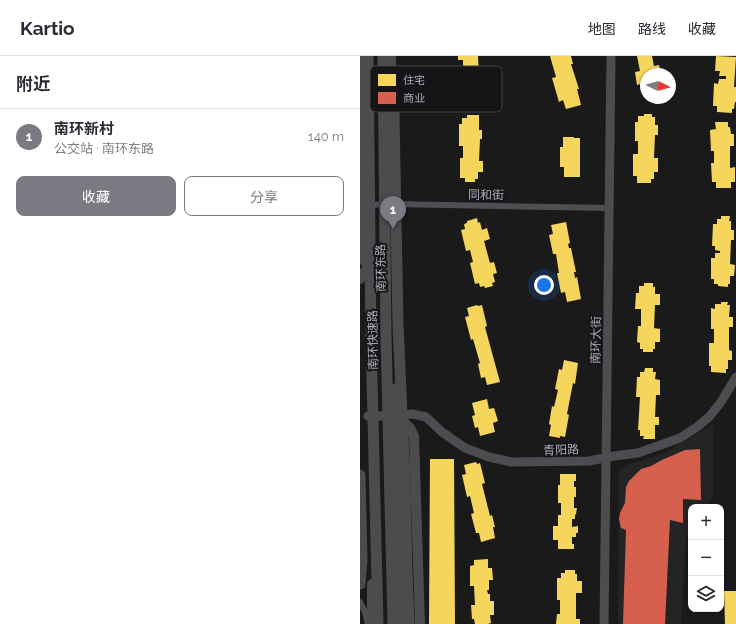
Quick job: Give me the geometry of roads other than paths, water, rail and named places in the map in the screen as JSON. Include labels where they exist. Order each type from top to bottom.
[{"type":"highway","points":[[360,79],[362,56]]},
{"type":"highway","name":"南环快速路","points":[[368,56],[371,337],[378,624]]},
{"type":"highway","name":"南环快速路","points":[[383,56],[383,66]]},
{"type":"highway","points":[[386,56],[387,66]]},
{"type":"highway","name":"南环快速路","points":[[384,112],[386,337],[393,624]]},
{"type":"highway","points":[[394,112],[398,325],[405,479],[409,624]]},
{"type":"highway","points":[[360,475],[360,584]]},
{"type":"main road","name":"南环东路","points":[[362,56],[361,168],[364,205],[362,275],[368,416],[372,624]]},
{"type":"main road","name":"南环东路","points":[[391,56],[391,66]]},
{"type":"main road","name":"南环东路","points":[[392,112],[400,624]]},
{"type":"main road","points":[[396,416],[410,428],[414,436],[420,624]]},
{"type":"main road","points":[[360,545],[361,559]]},
{"type":"street","name":"南环大街","points":[[604,624],[611,56]]},
{"type":"street","name":"同和街","points":[[364,205],[393,204],[609,208]]},
{"type":"street","name":"青阳路","points":[[368,416],[396,416],[412,414],[426,417],[442,432],[465,448],[489,457],[512,462],[589,461],[606,457],[638,453],[680,438],[709,417],[721,402],[736,377]]},
{"type":"street","points":[[360,602],[365,612],[368,624]]},
{"type":"place","name":"南环新村","points":[[393,229]]}]
